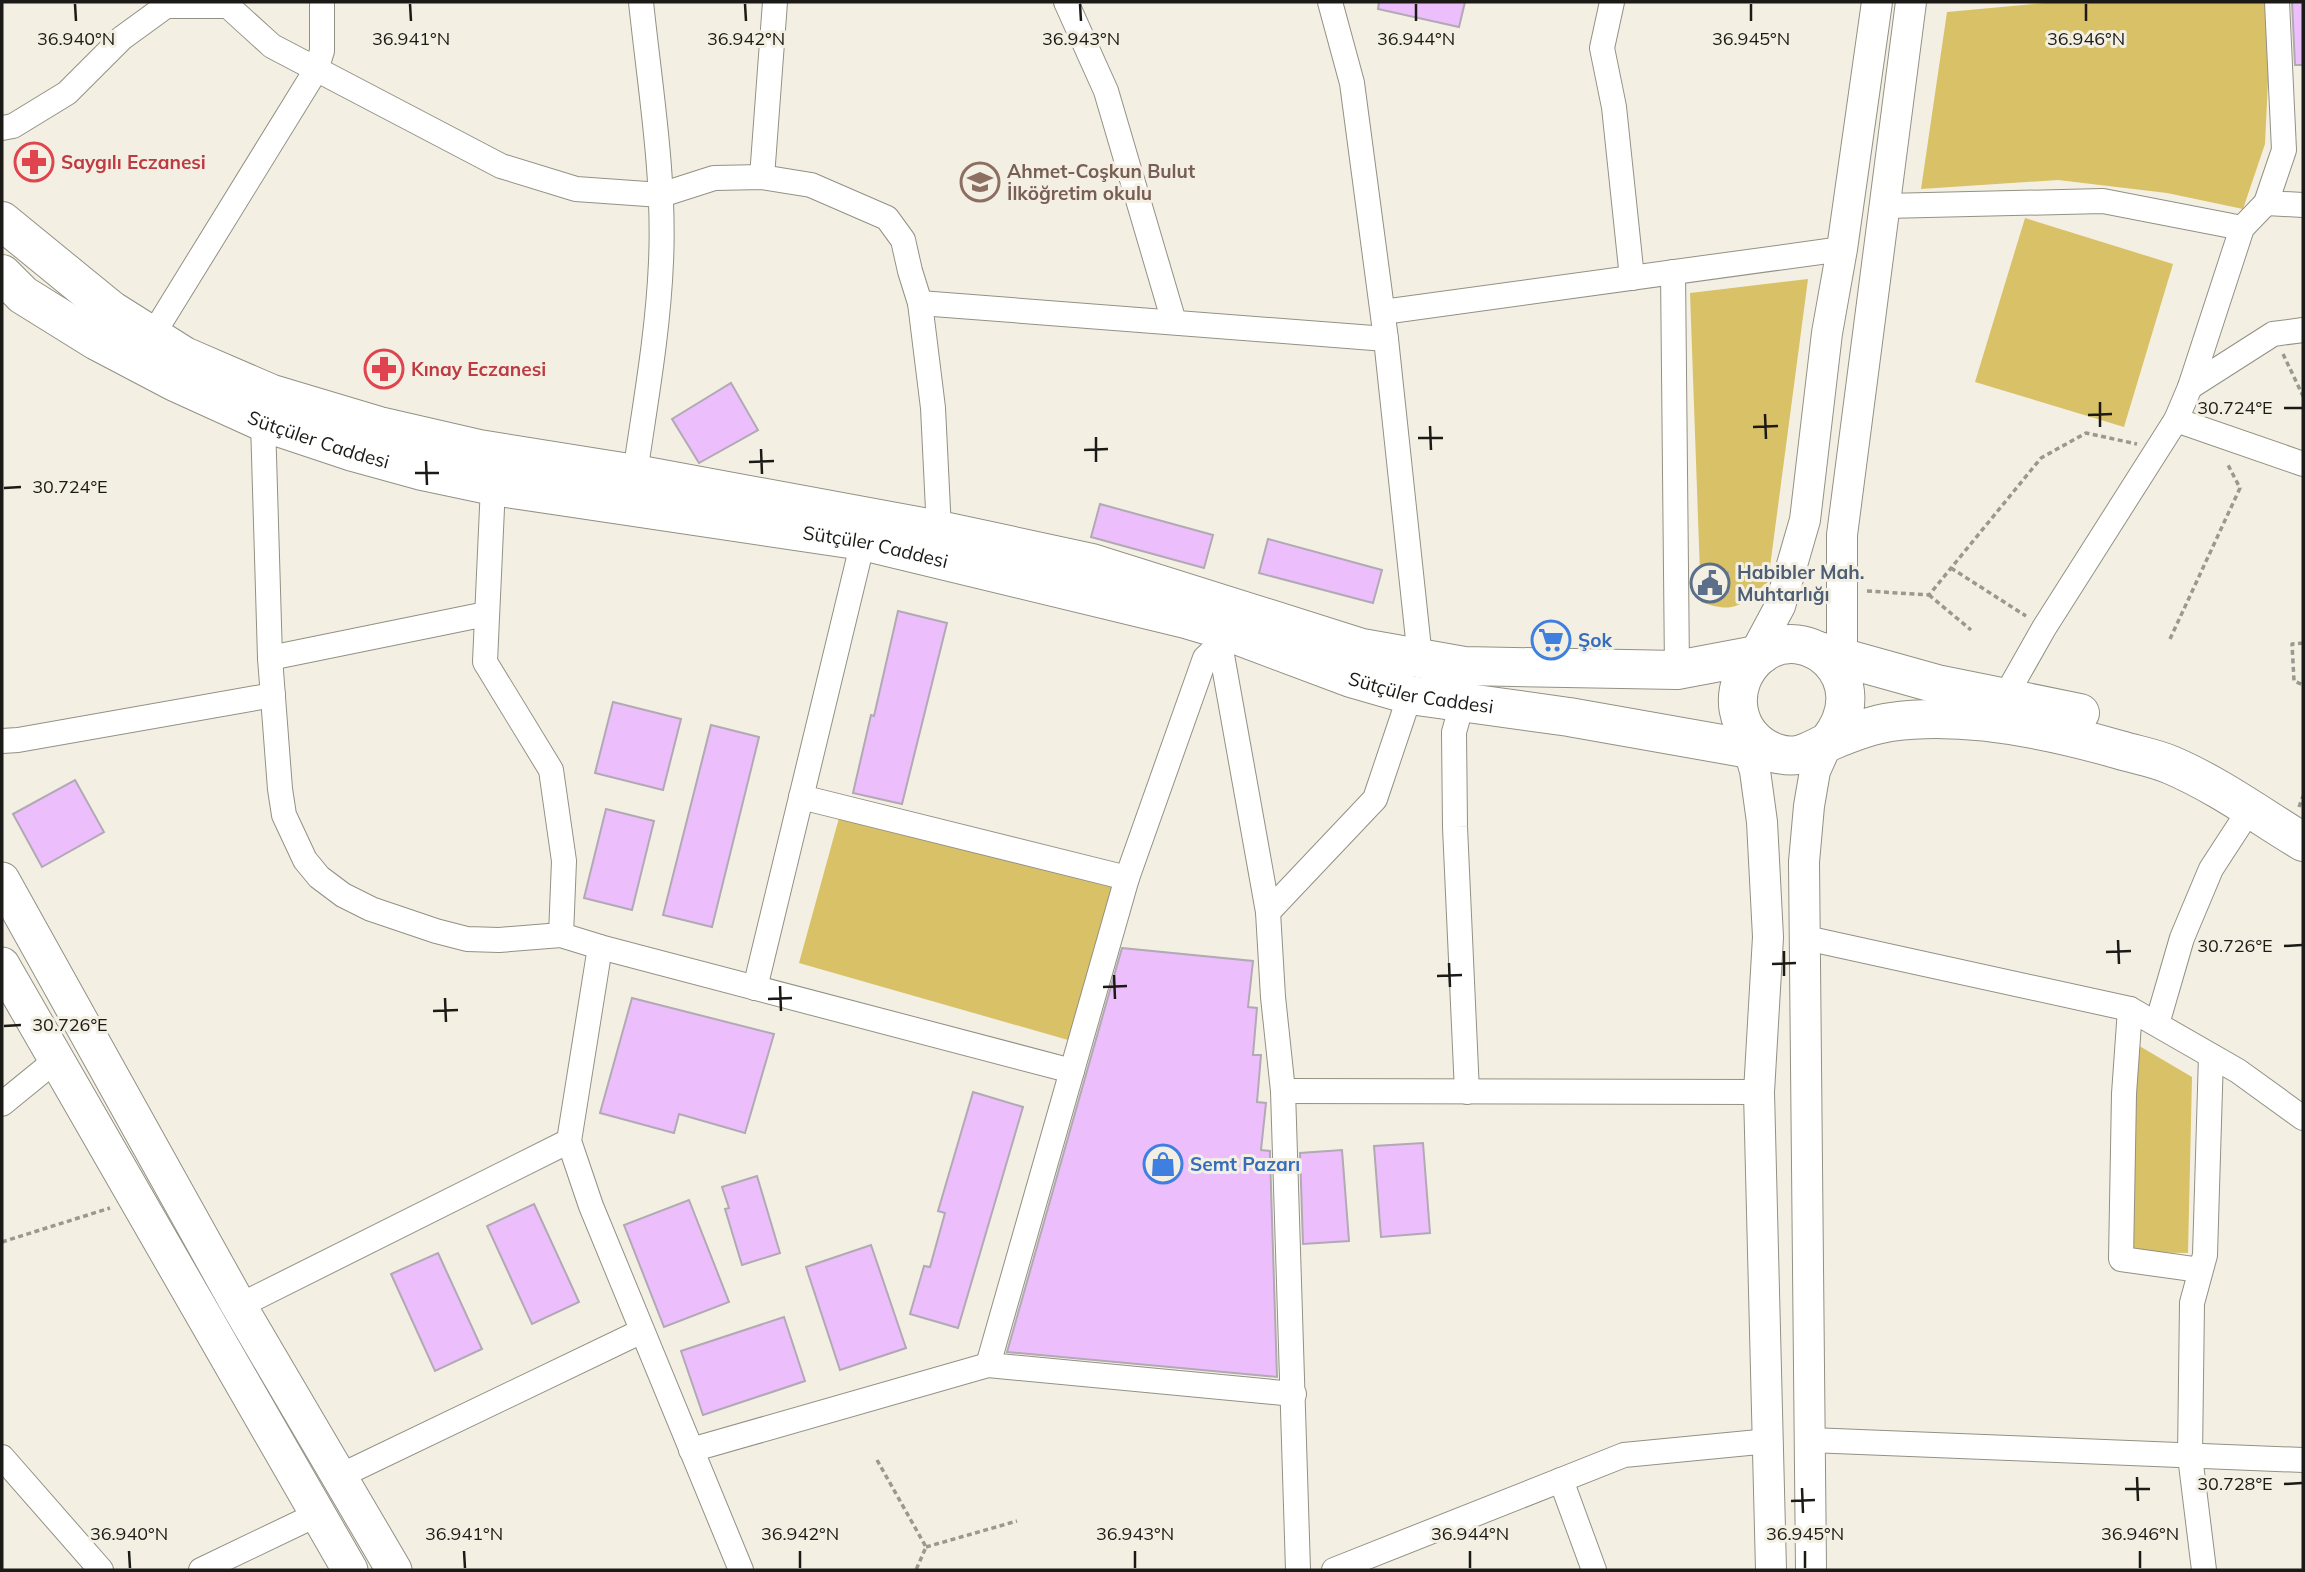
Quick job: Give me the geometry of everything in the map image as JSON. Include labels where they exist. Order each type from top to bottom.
[{"type":"main road","name":"Sütçüler Caddesi","points":[[2,221],[111,310],[184,356],[272,394],[379,426],[479,449],[635,474],[939,530],[1092,563],[1362,648],[1464,666],[1677,670],[1754,658]]},
{"type":"main road","name":"Sütçüler Caddesi","points":[[2,274],[23,295],[97,341],[175,382],[263,422],[353,452],[422,471],[493,485],[863,541],[1086,593],[1409,695],[1755,740]]},
{"type":"main road","points":[[1797,645],[1833,661],[2069,710],[2179,742],[2242,775],[2302,816],[2250,809],[2170,764],[2063,733],[1938,718],[1867,727],[1828,742],[1813,751],[1796,755],[1755,740],[1737,702],[1739,683],[1754,658],[1779,646],[1797,645]]},
{"type":"main road","points":[[1828,742],[1839,728],[1846,712],[1847,694],[1833,661]]},
{"type":"main road","points":[[2,880],[239,1306],[394,1570]]},
{"type":"main road","points":[[2,965],[350,1570]]},
{"type":"street","points":[[152,336],[316,70],[322,51],[322,2]]},
{"type":"street","points":[[635,474],[655,342],[661,262],[661,195],[641,2]]},
{"type":"street","points":[[762,177],[775,2]]},
{"type":"street","points":[[1066,2],[1106,91],[1174,322]]},
{"type":"street","points":[[1330,2],[1352,83],[1383,312],[1420,658]]},
{"type":"street","points":[[1612,2],[1602,48],[1614,107],[1632,278]]},
{"type":"street","points":[[1754,658],[1780,606],[1805,520],[1827,333],[1842,249],[1877,2]]},
{"type":"street","points":[[1833,661],[1842,536],[1910,2]]},
{"type":"street","points":[[2005,697],[2044,628],[2176,420],[2190,387],[2242,228],[2266,203],[2284,150],[2277,2]]},
{"type":"street","points":[[2,128],[13,126],[67,93],[122,38],[166,6],[228,6],[272,46],[501,166],[576,189],[661,195],[714,178],[762,177],[811,185],[887,218],[904,240],[920,303],[933,408],[939,530]]},
{"type":"street","points":[[1885,206],[2103,201],[2242,228]]},
{"type":"street","points":[[2266,203],[2303,205]]},
{"type":"street","points":[[1383,312],[1842,249]]},
{"type":"street","points":[[1673,272],[1677,670]]},
{"type":"street","points":[[920,303],[1386,339]]},
{"type":"street","points":[[2190,387],[2273,334],[2303,330]]},
{"type":"street","points":[[2176,420],[2303,464]]},
{"type":"street","points":[[263,422],[270,658],[284,815],[305,860],[319,877],[343,895],[371,909],[436,932],[467,939],[561,936],[1072,1071]]},
{"type":"street","points":[[493,485],[485,662],[551,770],[564,861],[561,936]]},
{"type":"street","points":[[755,988],[863,541]]},
{"type":"street","points":[[270,658],[486,614]]},
{"type":"street","points":[[988,1365],[1127,878],[1205,658],[1222,637]]},
{"type":"street","points":[[1222,637],[1268,912],[1273,997],[1283,1091],[1298,1570]]},
{"type":"street","points":[[2,741],[273,695]]},
{"type":"street","points":[[1268,912],[1375,799],[1409,695]]},
{"type":"street","points":[[1462,704],[1454,732],[1455,813],[1467,1091]]},
{"type":"street","points":[[1755,740],[1768,937],[1759,1092],[1771,1570]]},
{"type":"street","points":[[1811,1570],[1804,862],[1815,771],[1828,742]]},
{"type":"street","points":[[801,797],[1127,878]]},
{"type":"street","points":[[2157,1024],[2182,938],[2211,869],[2250,809]]},
{"type":"street","points":[[1806,938],[2130,1009],[2238,1071],[2303,1118]]},
{"type":"street","points":[[600,947],[569,1141],[591,1206],[741,1570]]},
{"type":"street","points":[[2130,1009],[2124,1094],[2121,1259],[2200,1270]]},
{"type":"street","points":[[2204,1570],[2190,1457],[2192,1303],[2205,1255],[2211,1056]]},
{"type":"street","points":[[2,1104],[56,1060]]},
{"type":"street","points":[[1283,1091],[1807,1094]]},
{"type":"street","points":[[239,1306],[569,1141]]},
{"type":"street","points":[[340,1476],[642,1331]]},
{"type":"street","points":[[691,1450],[988,1365],[1294,1394]]},
{"type":"street","points":[[1334,1570],[1624,1455],[1769,1441],[1810,1440],[2303,1460]]},
{"type":"street","points":[[2,1457],[101,1570]]},
{"type":"street","points":[[1561,1480],[1594,1570]]},
{"type":"street","points":[[201,1570],[318,1514]]},
{"type":"path","points":[[2273,334],[2303,397]]},
{"type":"path","points":[[2170,639],[2240,488],[2213,432]]},
{"type":"path","points":[[1929,595],[2042,458],[2086,433],[2157,448]]},
{"type":"path","points":[[1951,568],[2044,628]]},
{"type":"path","points":[[1840,590],[1929,595],[1971,630]]},
{"type":"path","points":[[2303,643],[2292,644],[2294,681],[2303,685]]},
{"type":"path","points":[[2,1242],[136,1200]]},
{"type":"path","points":[[877,1460],[926,1547]]},
{"type":"path","points":[[926,1547],[1017,1521]]},
{"type":"path","points":[[916,1570],[926,1547]]},
{"type":"shaded area","points":[[2056,2],[2267,2],[2269,59],[2265,144],[2243,209],[2167,193],[2058,180],[1921,189],[1947,12]]},
{"type":"shaded area","points":[[2025,218],[2173,264],[2124,427],[1975,382]]},
{"type":"shaded area","points":[[1808,279],[1768,582],[1738,605],[1713,606],[1701,602],[1690,293]]},
{"type":"shaded area","points":[[839,818],[1117,887],[1075,1042],[799,963]]},
{"type":"shaded area","points":[[2136,1044],[2192,1077],[2188,1253],[2126,1252]]},
{"type":"building","points":[[1379,2],[1465,2],[1459,27],[1378,9]]},
{"type":"building","points":[[2292,2],[2303,2],[2303,65],[2295,65]]},
{"type":"building","points":[[731,383],[758,430],[699,463],[672,419]]},
{"type":"building","points":[[1100,504],[1213,535],[1204,568],[1091,537]]},
{"type":"building","points":[[1268,539],[1382,570],[1373,603],[1259,573]]},
{"type":"building","name":"Habibler Mah. Muhtarlığı","points":[[1728,572],[1728,592],[1693,593],[1693,574]]},
{"type":"building","points":[[898,611],[947,623],[902,804],[853,793]]},
{"type":"building","points":[[613,702],[681,719],[663,790],[595,773]]},
{"type":"building","points":[[711,725],[759,737],[712,927],[663,915]]},
{"type":"building","points":[[75,780],[104,832],[42,867],[13,814]]},
{"type":"building","points":[[606,809],[654,821],[632,910],[584,898]]},
{"type":"building","name":"Semt Pazarı","points":[[1122,948],[1253,961],[1248,1007],[1257,1008],[1253,1055],[1261,1055],[1257,1102],[1266,1103],[1261,1150],[1270,1151],[1277,1377],[1007,1352]]},
{"type":"building","points":[[632,998],[774,1034],[745,1133],[679,1114],[674,1133],[600,1113]]},
{"type":"building","points":[[973,1092],[1023,1107],[958,1328],[910,1314],[924,1266],[930,1267],[945,1213],[938,1211]]},
{"type":"building","points":[[1423,1143],[1430,1233],[1381,1237],[1374,1146]]},
{"type":"building","points":[[1342,1150],[1349,1241],[1303,1244],[1300,1153]]},
{"type":"building","points":[[757,1176],[780,1253],[742,1265],[725,1209],[729,1208],[722,1187]]},
{"type":"building","points":[[689,1200],[729,1302],[664,1327],[624,1225]]},
{"type":"building","points":[[534,1204],[579,1302],[532,1324],[487,1226]]},
{"type":"building","points":[[871,1245],[906,1348],[840,1370],[806,1267]]},
{"type":"building","points":[[438,1253],[482,1349],[435,1371],[391,1274]]},
{"type":"building","points":[[784,1317],[805,1381],[703,1415],[681,1351]]},
{"type":"place","name":"Saygılı Eczanesi","points":[[34,162]]},
{"type":"place","name":"Ahmet-Coşkun Bulut İlköğretim okulu","points":[[980,182]]},
{"type":"place","name":"Kınay Eczanesi","points":[[384,369]]},
{"type":"place","name":"Habibler Mah. Muhtarlığı","points":[[1710,583]]},
{"type":"place","name":"Şok","points":[[1551,640]]},
{"type":"place","name":"Semt Pazarı","points":[[1163,1164]]}]
